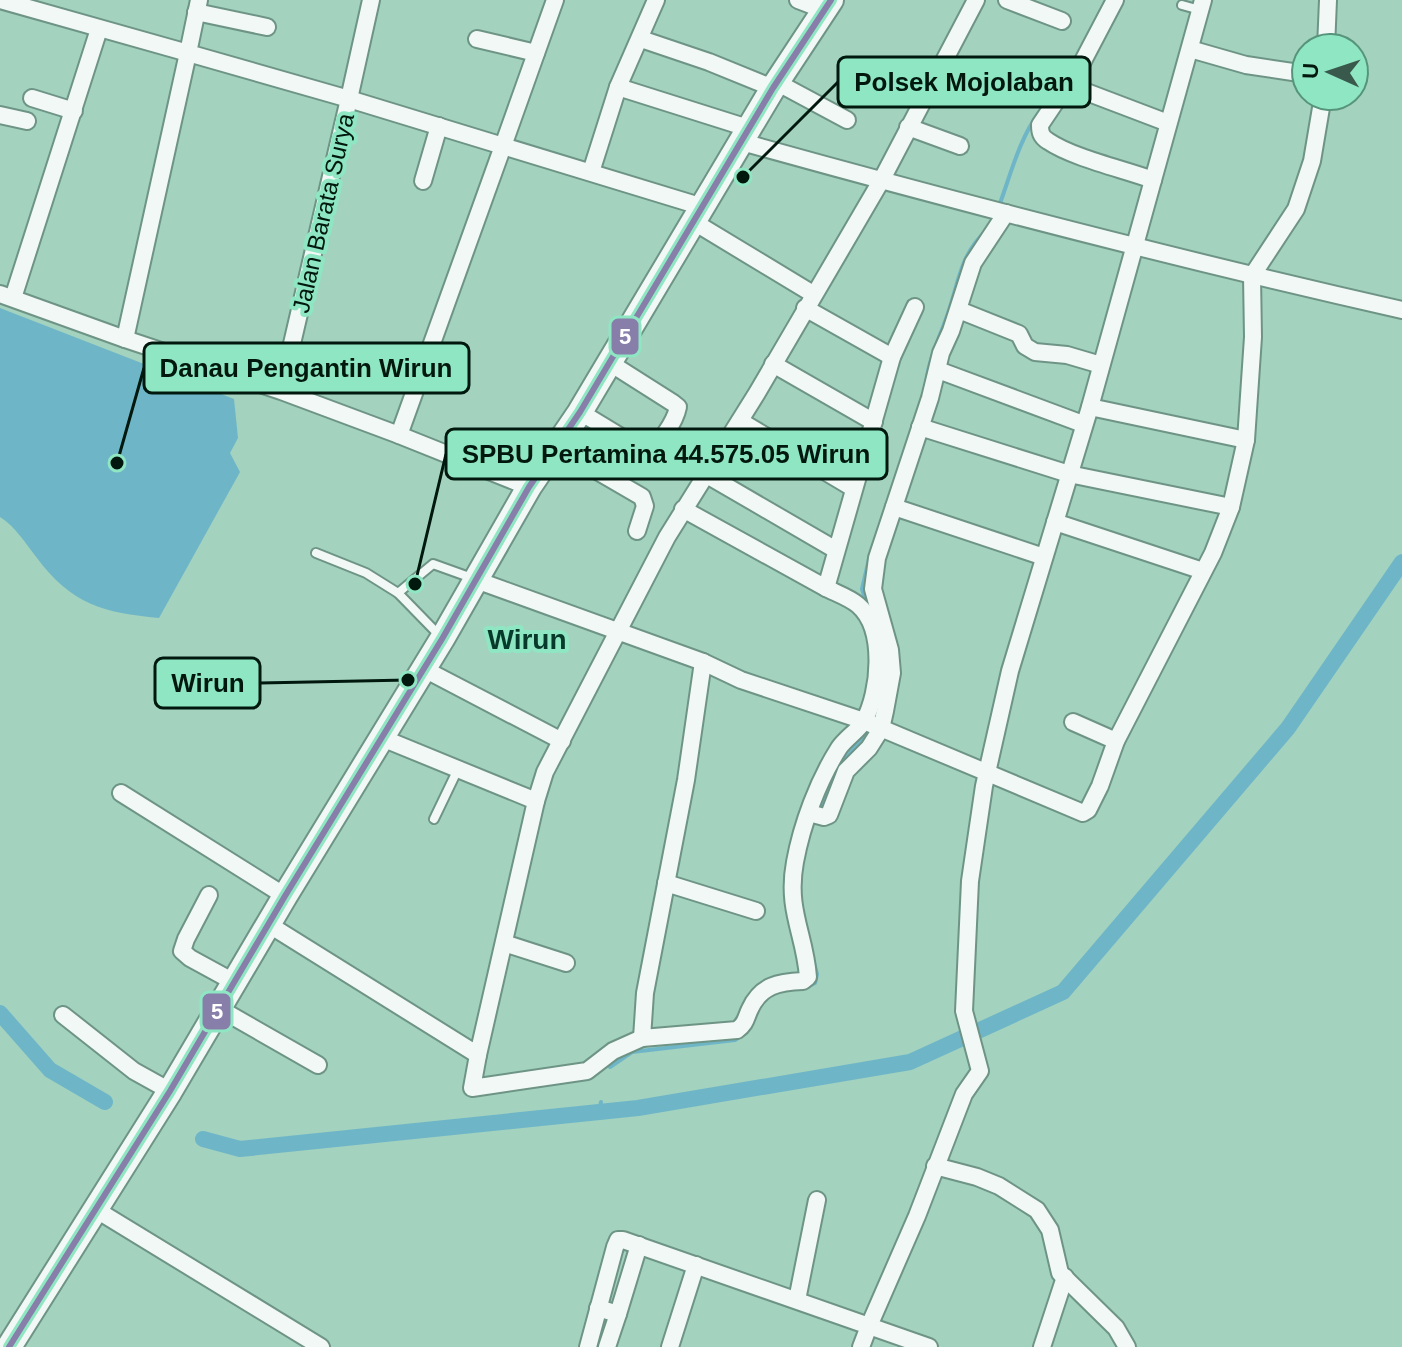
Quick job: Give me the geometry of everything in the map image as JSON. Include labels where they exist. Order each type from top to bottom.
[{"type":"main road","points":[[9,1347],[220,1009],[268,924],[442,639],[529,487],[580,412],[775,86],[827,5]]},
{"type":"street","points":[[0,0],[349,99],[371,0]]},
{"type":"street","points":[[399,435],[555,0]]},
{"type":"street","points":[[591,172],[618,87],[656,0]]},
{"type":"street","points":[[798,0],[827,5]]},
{"type":"street","points":[[683,509],[857,604],[868,616],[880,666],[869,748],[846,771],[829,815],[814,815],[795,863],[791,895],[808,977],[803,981],[767,986],[751,1006],[745,1023],[737,1030],[642,1038],[613,1051],[587,1071],[472,1088],[545,772],[683,509],[740,421],[881,181],[976,0]]},
{"type":"street","points":[[1007,0],[1062,21]]},
{"type":"street","points":[[1115,0],[1068,85],[1040,125],[1040,132],[1045,140],[1064,149],[1153,180]]},
{"type":"street","points":[[1327,32],[1328,0]]},
{"type":"street","points":[[861,1347],[917,1216],[964,1094],[980,1074],[964,1020],[970,881],[987,772],[1010,671],[1090,407],[1201,5]]},
{"type":"street","points":[[125,339],[198,6],[267,27]]},
{"type":"street","points":[[99,29],[74,111],[6,296],[281,391],[529,487]]},
{"type":"street","points":[[477,39],[536,53]]},
{"type":"street","points":[[641,39],[775,86],[847,120]]},
{"type":"street","points":[[1190,49],[1246,65],[1290,72]]},
{"type":"street","points":[[1068,85],[1168,123]]},
{"type":"street","points":[[618,87],[881,181],[1252,276],[1402,310]]},
{"type":"street","points":[[32,98],[74,111]]},
{"type":"street","name":"Jalan Barata Surya","points":[[281,391],[349,99],[591,172],[699,214],[809,301],[892,357]]},
{"type":"street","points":[[476,580],[703,662],[741,680],[872,725],[1083,813],[1088,810],[1100,786],[1116,741],[1213,553],[1231,507],[1246,440],[1253,337],[1252,276],[1296,209],[1312,161],[1320,112]]},
{"type":"street","points":[[0,115],[27,121]]},
{"type":"street","points":[[423,181],[439,126]]},
{"type":"street","points":[[908,127],[960,146]]},
{"type":"street","points":[[872,725],[892,673],[890,650],[873,589],[874,576],[941,353],[959,310],[973,263],[1001,212]]},
{"type":"street","points":[[826,588],[892,357],[915,307]]},
{"type":"street","points":[[959,310],[1019,334],[1025,346],[1035,352],[1067,355],[1101,365]]},
{"type":"street","points":[[580,412],[646,452],[654,447],[675,417],[678,407],[610,363]]},
{"type":"street","points":[[773,364],[874,422]]},
{"type":"street","points":[[938,370],[1083,424]]},
{"type":"street","points":[[1090,407],[1246,440]]},
{"type":"street","points":[[740,421],[853,488]]},
{"type":"street","points":[[920,427],[1069,474],[1231,507]]},
{"type":"street","points":[[556,447],[642,497],[645,506],[637,531]]},
{"type":"street","points":[[707,475],[836,550]]},
{"type":"street","points":[[894,507],[1044,557]]},
{"type":"street","points":[[1055,522],[1203,571]]},
{"type":"street","points":[[642,1038],[645,993],[686,780],[703,662]]},
{"type":"street","points":[[424,669],[562,741]]},
{"type":"street","points":[[1073,722],[1116,741]]},
{"type":"street","points":[[382,738],[536,801]]},
{"type":"street","points":[[121,793],[285,896]]},
{"type":"street","points":[[666,883],[756,911]]},
{"type":"street","points":[[209,895],[182,951],[234,982]]},
{"type":"street","points":[[268,924],[478,1055]]},
{"type":"street","points":[[504,943],[566,963]]},
{"type":"street","points":[[220,1009],[318,1065]]},
{"type":"street","points":[[63,1015],[165,1099]]},
{"type":"street","points":[[935,1166],[999,1186],[1037,1210],[1050,1230],[1060,1273],[1116,1328],[1127,1347]]},
{"type":"street","points":[[797,1300],[817,1200]]},
{"type":"street","points":[[95,1209],[321,1347]]},
{"type":"street","points":[[607,1347],[608,1311],[618,1240],[929,1347]]},
{"type":"street","points":[[670,1347],[696,1265]]},
{"type":"street","points":[[1042,1347],[1065,1277]]},
{"type":"street","points":[[588,1347],[608,1311]]},
{"type":"lane","points":[[1182,5],[1201,5]]},
{"type":"lane","points":[[316,553],[366,573],[398,593],[442,639]]},
{"type":"lane","points":[[398,593],[433,564],[476,580]]},
{"type":"lane","points":[[434,819],[458,768]]},
{"type":"water","points":[[0,308],[234,399],[238,438],[230,453],[240,472],[159,618],[105,609],[76,596],[50,574],[16,530],[0,517]]},
{"type":"waterway","points":[[999,206],[1021,145],[1040,111]]},
{"type":"waterway","points":[[926,383],[932,355],[962,268],[971,249],[986,231]]},
{"type":"waterway","points":[[867,604],[862,589],[869,559]]},
{"type":"waterway","points":[[203,1139],[240,1149],[638,1108],[910,1062],[1063,992],[1288,728],[1402,562]]},
{"type":"waterway","points":[[818,811],[841,764],[871,728]]},
{"type":"waterway","points":[[809,986],[815,983],[817,974],[814,963]]},
{"type":"waterway","points":[[0,1013],[50,1070],[105,1102]]},
{"type":"waterway","points":[[610,1067],[632,1052],[735,1040],[741,1036]]},
{"type":"waterway","points":[[599,1112],[601,1102]]},
{"type":"transit line","name":"5","points":[[9,1347],[170,1091],[442,639],[529,487],[580,412],[773,88],[831,0]]},
{"type":"place","name":"Polsek Mojolaban","points":[[743,177]]},
{"type":"place","name":"Danau Pengantin Wirun","points":[[117,463]]},
{"type":"place","name":"SPBU Pertamina 44.575.05 Wirun","points":[[415,584]]},
{"type":"place","name":"Wirun","points":[[408,680]]},
{"type":"district","name":"Wirun","points":[[527,639]]}]
